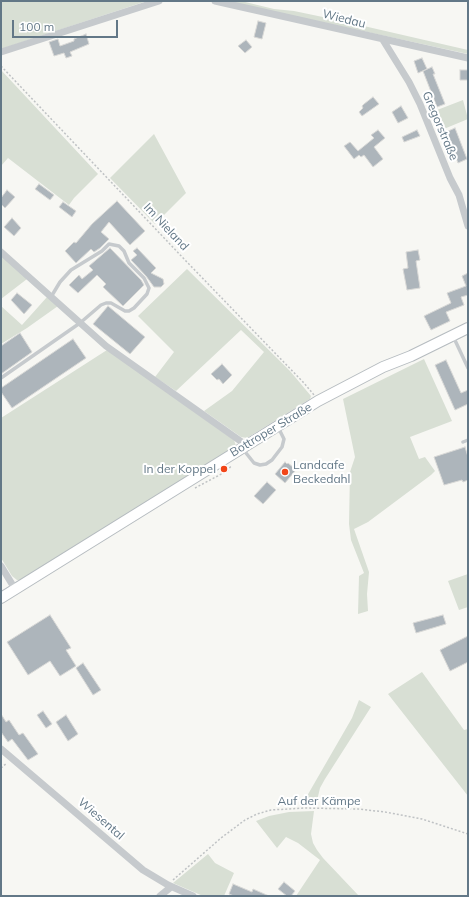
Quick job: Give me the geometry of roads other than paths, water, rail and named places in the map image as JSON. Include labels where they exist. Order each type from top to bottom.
[{"type":"main road","name":"Bottroper Straße","points":[[1,598],[245,448],[318,401],[383,367],[411,356],[468,328]]},
{"type":"street","points":[[1,52],[159,1]]},
{"type":"street","name":"Wiedau","points":[[215,1],[468,58]]},
{"type":"street","name":"Gregorstraße","points":[[383,40],[409,82],[420,104],[450,178],[459,195],[467,221]]},
{"type":"street","points":[[1,252],[106,346],[245,448]]},
{"type":"street","points":[[1,566],[16,589]]},
{"type":"street","name":"Wiesental","points":[[1,749],[143,870],[169,886],[193,896]]},
{"type":"street","points":[[160,896],[169,886]]},
{"type":"lane","points":[[1,378],[106,303],[111,303],[125,311],[129,311],[134,308],[147,294],[149,288],[147,282],[129,263],[124,251],[119,246],[109,244],[102,251],[72,270],[60,282],[51,297]]},
{"type":"lane","points":[[452,335],[468,368]]},
{"type":"lane","points":[[245,448],[254,463],[260,465],[266,464],[272,460],[282,447],[284,439],[278,426]]},
{"type":"lane","points":[[463,442],[468,440]]},
{"type":"place","name":"In der Koppel","points":[[224,469]]},
{"type":"place","name":"Landcafe Beckedahl","points":[[285,472]]}]
